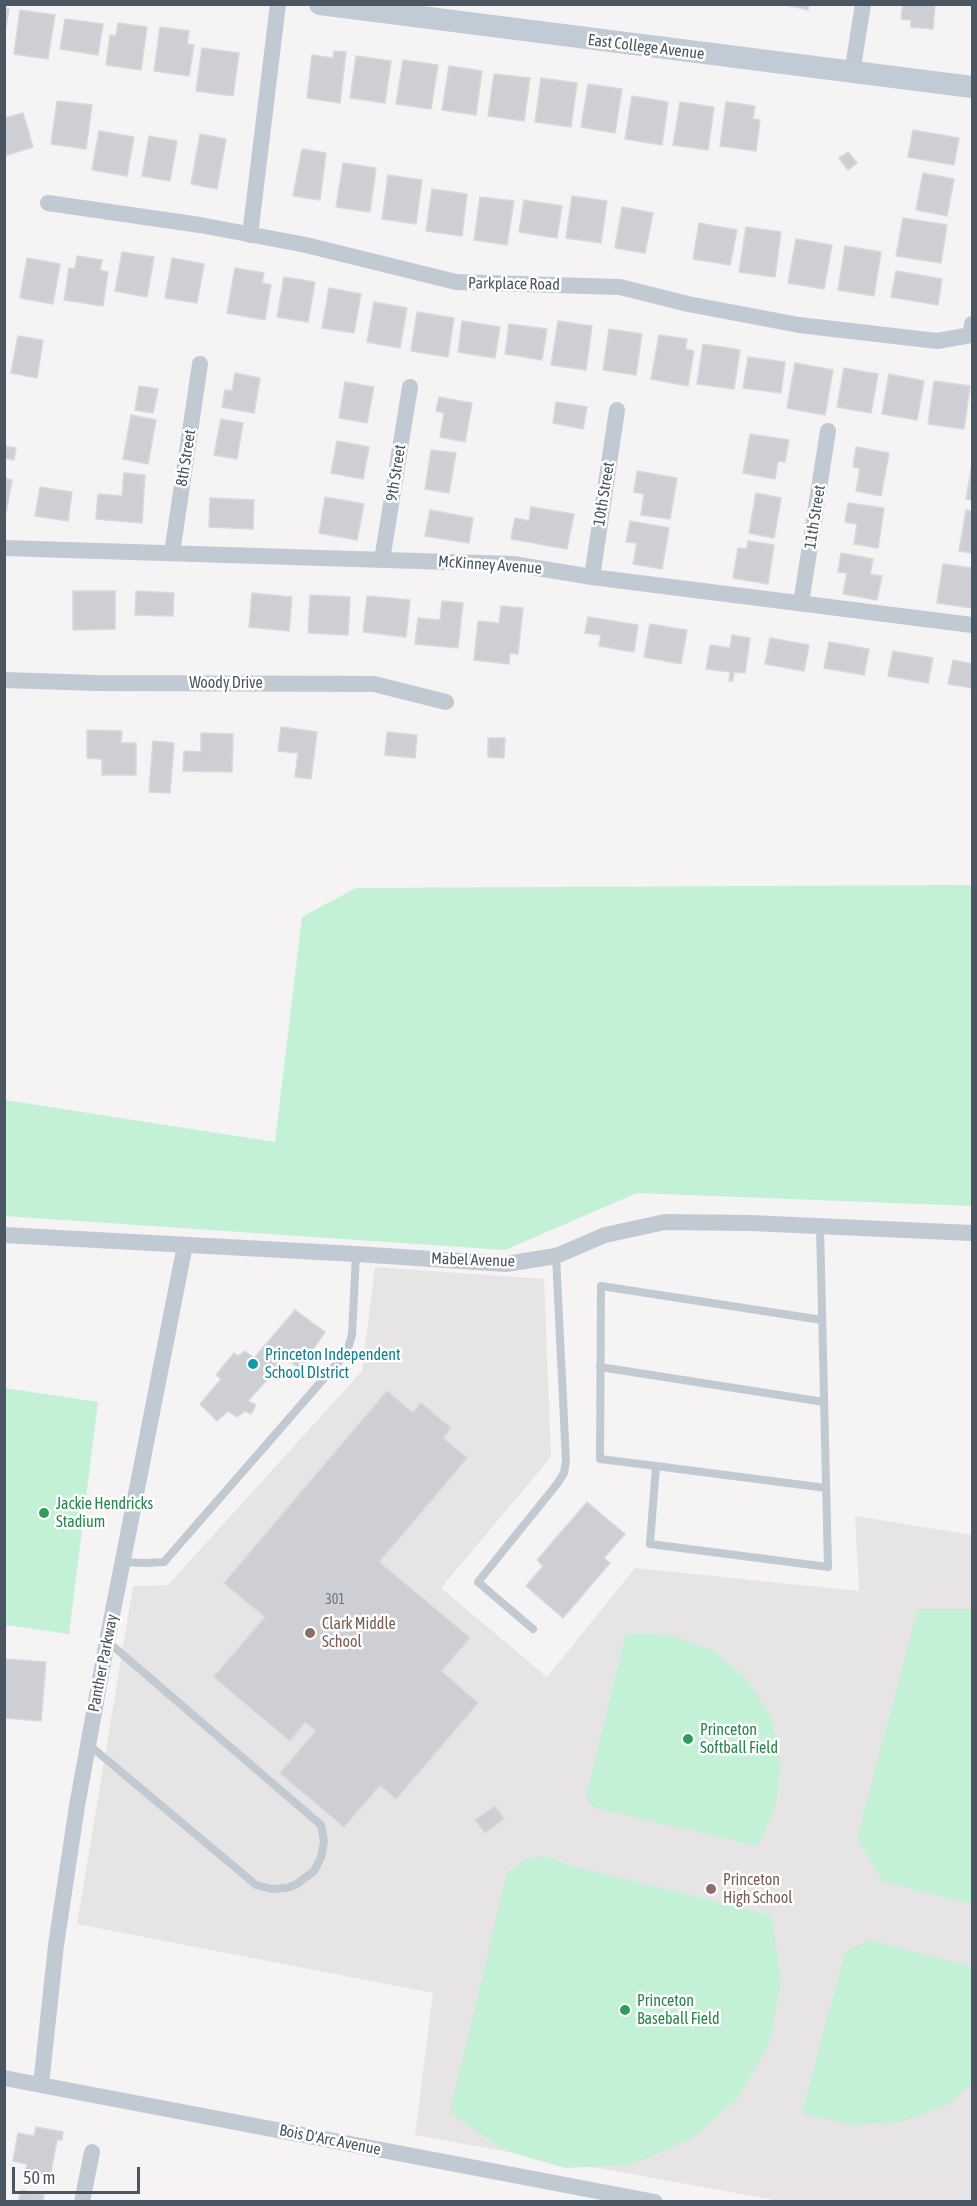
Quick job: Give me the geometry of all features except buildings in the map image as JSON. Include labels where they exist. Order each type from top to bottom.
[{"type":"street","points":[[250,235],[278,4]]},
{"type":"street","name":"East College Avenue","points":[[320,4],[972,87]]},
{"type":"street","points":[[852,73],[863,4]]},
{"type":"street","name":"Parkplace Road","points":[[48,202],[306,245],[456,282],[620,286],[688,304],[799,325],[937,341],[971,335],[972,324]]},
{"type":"street","name":"8th Street","points":[[171,553],[200,364]]},
{"type":"street","name":"9th Street","points":[[382,560],[410,387]]},
{"type":"street","name":"10th Street","points":[[592,577],[617,410]]},
{"type":"street","name":"11th Street","points":[[801,603],[828,431]]},
{"type":"street","name":"McKinney Avenue","points":[[4,548],[513,564],[592,577],[972,625]]},
{"type":"street","name":"Woody Drive","points":[[4,680],[97,683],[374,684],[446,702]]},
{"type":"street","name":"Mabel Avenue","points":[[4,1235],[506,1264],[556,1256],[605,1235],[665,1222],[972,1233]]},
{"type":"street","name":"Panther Parkway","points":[[41,2085],[57,1945],[77,1806],[185,1245]]},
{"type":"street","name":"Bois D'Arc Avenue","points":[[4,2079],[655,2202]]},
{"type":"street","points":[[82,2202],[92,2152]]},
{"type":"lane","points":[[656,1466],[650,1544],[828,1567],[820,1226]]},
{"type":"lane","points":[[123,1562],[164,1562],[347,1352],[352,1335],[356,1254]]},
{"type":"lane","points":[[533,1629],[478,1582],[564,1473],[566,1461],[556,1256]]},
{"type":"lane","points":[[822,1320],[601,1286],[600,1459],[826,1488]]},
{"type":"lane","points":[[600,1367],[824,1402]]},
{"type":"lane","points":[[88,1744],[256,1885],[271,1889],[297,1884],[314,1871],[321,1857],[324,1841],[321,1825],[107,1641]]},
{"type":"shaded area","points":[[375,1267],[544,1279],[551,1457],[441,1588],[547,1677],[635,1568],[859,1591],[855,1516],[972,1535],[972,2201],[780,2201],[415,2135],[433,1993],[77,1924],[133,1586],[168,1585],[362,1371]]},
{"type":"green space","points":[[972,885],[972,1206],[637,1193],[505,1250],[5,1216],[5,1100],[275,1142],[302,917],[356,888]]},
{"type":"green space","name":"Jackie Hendricks Stadium","points":[[5,1388],[98,1402],[69,1634],[5,1625]]},
{"type":"green space","points":[[918,1609],[972,1609],[972,1904],[882,1881],[857,1838]]},
{"type":"green space","name":"Princeton Softball Field","points":[[626,1633],[671,1635],[713,1651],[747,1679],[771,1717],[781,1761],[776,1805],[758,1846],[599,1809],[590,1804],[586,1797]]},
{"type":"green space","name":"Princeton Baseball Field","points":[[545,1856],[568,1865],[771,1915],[781,1978],[770,2042],[738,2098],[690,2140],[630,2165],[565,2168],[503,2150],[450,2112],[507,1873],[524,1860]]},
{"type":"green space","points":[[869,1940],[972,1967],[972,2083],[948,2104],[901,2122],[851,2125],[802,2113],[845,1952]]},
{"type":"place","name":"Princeton Independent School DIstrict","points":[[253,1364]]},
{"type":"place","name":"Jackie Hendricks Stadium","points":[[44,1513]]},
{"type":"place","name":"Clark Middle School","points":[[310,1633]]},
{"type":"place","name":"Princeton Softball Field","points":[[688,1739]]},
{"type":"place","name":"Princeton High School","points":[[711,1889]]},
{"type":"place","name":"Princeton Baseball Field","points":[[625,2010]]}]
